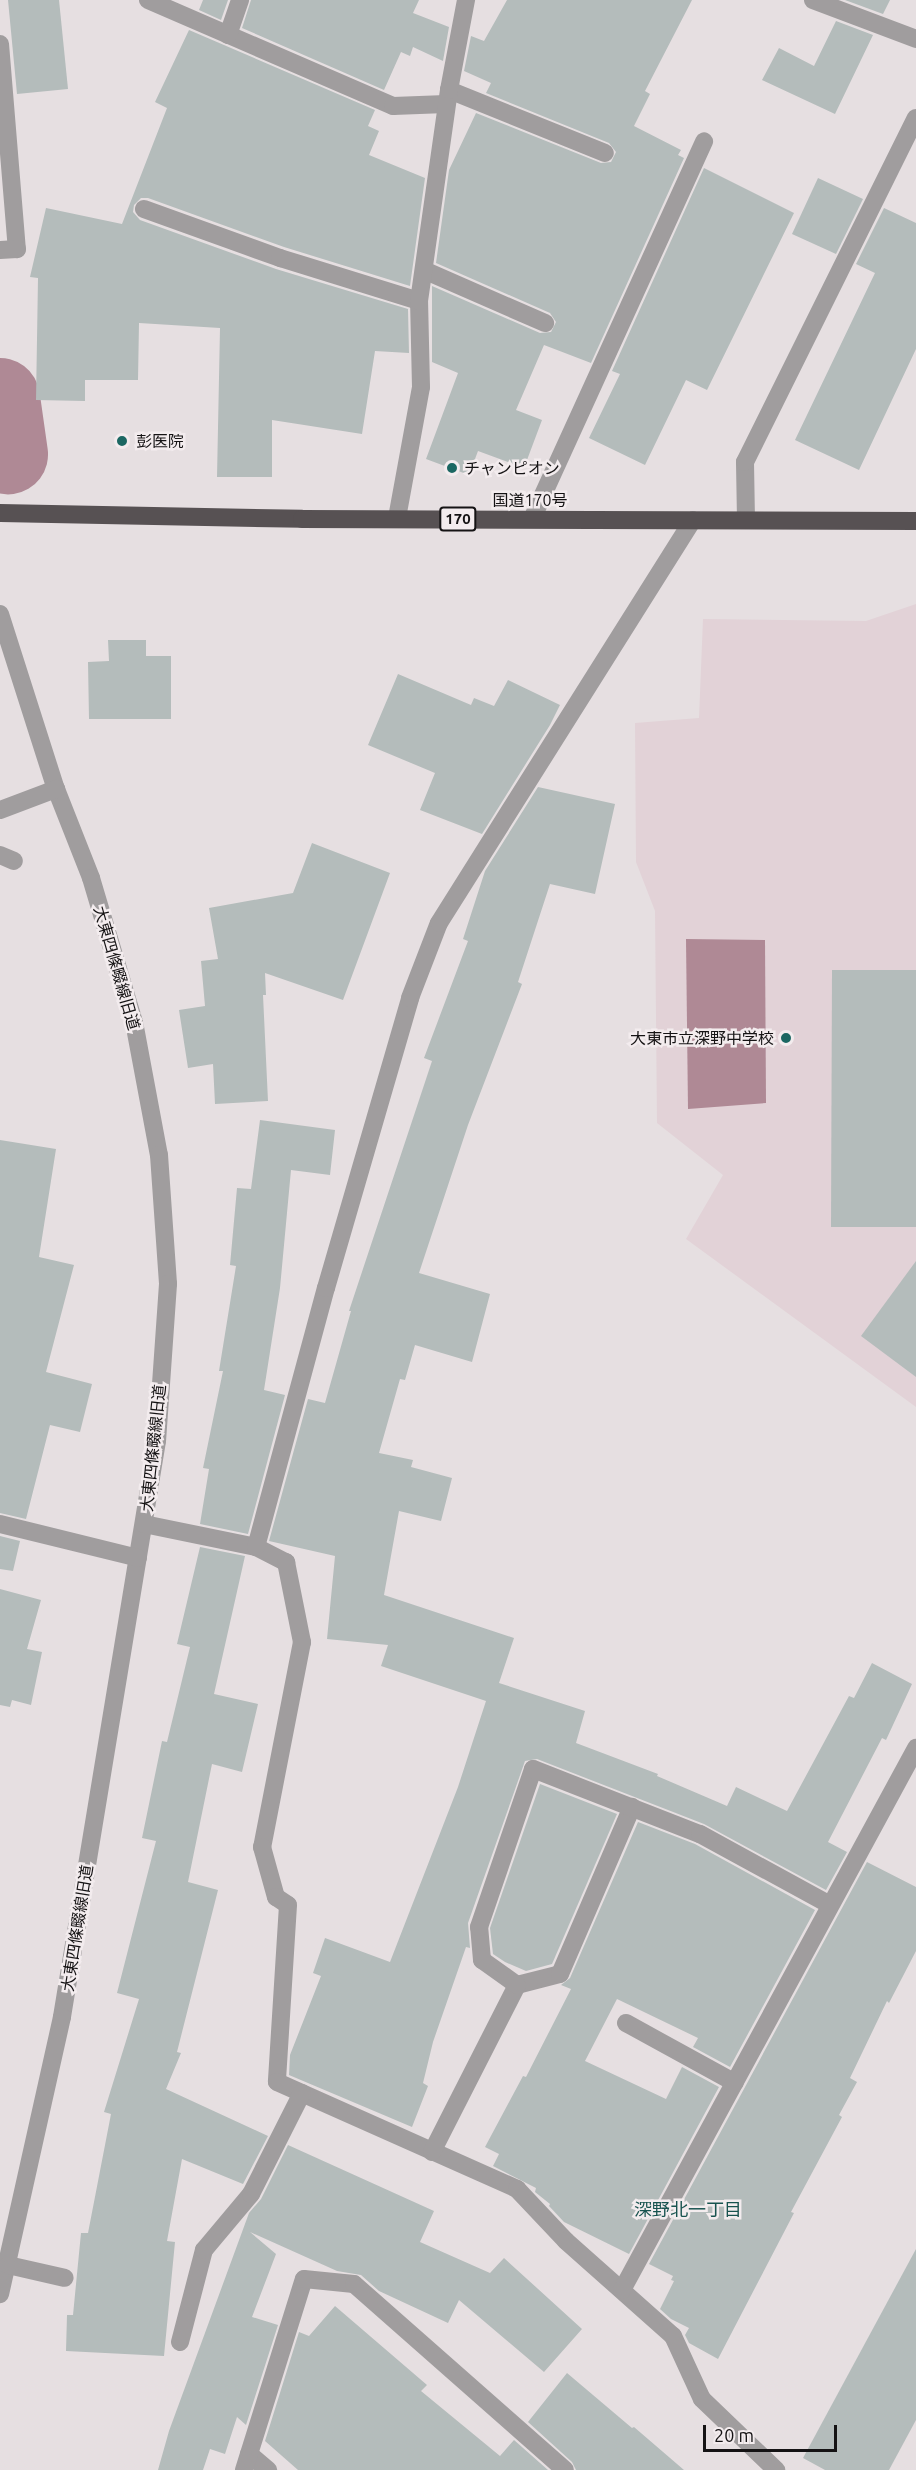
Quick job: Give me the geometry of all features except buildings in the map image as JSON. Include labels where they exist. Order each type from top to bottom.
[{"type":"highway","name":"国道170号","points":[[0,513],[290,519],[916,521]]},
{"type":"street","points":[[148,0],[393,106],[447,97],[605,153]]},
{"type":"street","points":[[228,35],[240,0]]},
{"type":"street","points":[[398,518],[421,387],[419,301],[426,272],[447,97],[466,0]]},
{"type":"street","points":[[813,0],[916,39]]},
{"type":"street","points":[[0,44],[9,250]]},
{"type":"street","points":[[746,520],[745,462],[916,118]]},
{"type":"street","points":[[532,519],[704,141]]},
{"type":"street","points":[[144,209],[280,258],[419,301]]},
{"type":"street","points":[[426,272],[545,323]]},
{"type":"street","points":[[256,1547],[326,1288],[404,1021],[439,923],[693,520]]},
{"type":"street","name":"大東四條畷線旧道","points":[[0,614],[56,789],[92,878],[134,1022],[159,1155],[168,1284],[157,1441],[62,2017],[0,2294]]},
{"type":"street","points":[[0,810],[56,789]]},
{"type":"street","points":[[0,1524],[138,1558]]},
{"type":"street","points":[[144,1524],[256,1547],[285,1562],[302,1642],[262,1848],[276,1897],[288,1905],[277,2082],[517,2190],[566,2241],[674,2336],[702,2399],[776,2470]]},
{"type":"street","points":[[622,2290],[916,1748]]},
{"type":"street","points":[[517,1985],[482,1960],[479,1927],[532,1769],[700,1834],[830,1905]]},
{"type":"street","points":[[432,2152],[517,1985],[560,1974],[632,1807]]},
{"type":"street","points":[[626,2023],[735,2083]]},
{"type":"street","points":[[180,2342],[204,2250],[251,2194],[302,2093]]},
{"type":"street","points":[[8,2265],[65,2278]]},
{"type":"street","points":[[268,2470],[247,2462],[304,2279],[354,2284],[565,2470]]},
{"type":"shaded area","name":"大東市立深野中学校","points":[[916,604],[916,1407],[686,1239],[723,1175],[657,1123],[655,911],[636,862],[635,723],[699,718],[703,619],[866,621]]},
{"type":"shaded area","points":[[686,939],[765,940],[766,1103],[688,1109]]},
{"type":"waterway","points":[[0,398],[8,454]]},
{"type":"place","name":"彭医院","points":[[122,441]]},
{"type":"place","name":"チャンピオン","points":[[452,468]]},
{"type":"place","name":"大東市立深野中学校","points":[[786,1038]]},
{"type":"district","name":"深野北一丁目","points":[[688,2209]]}]
